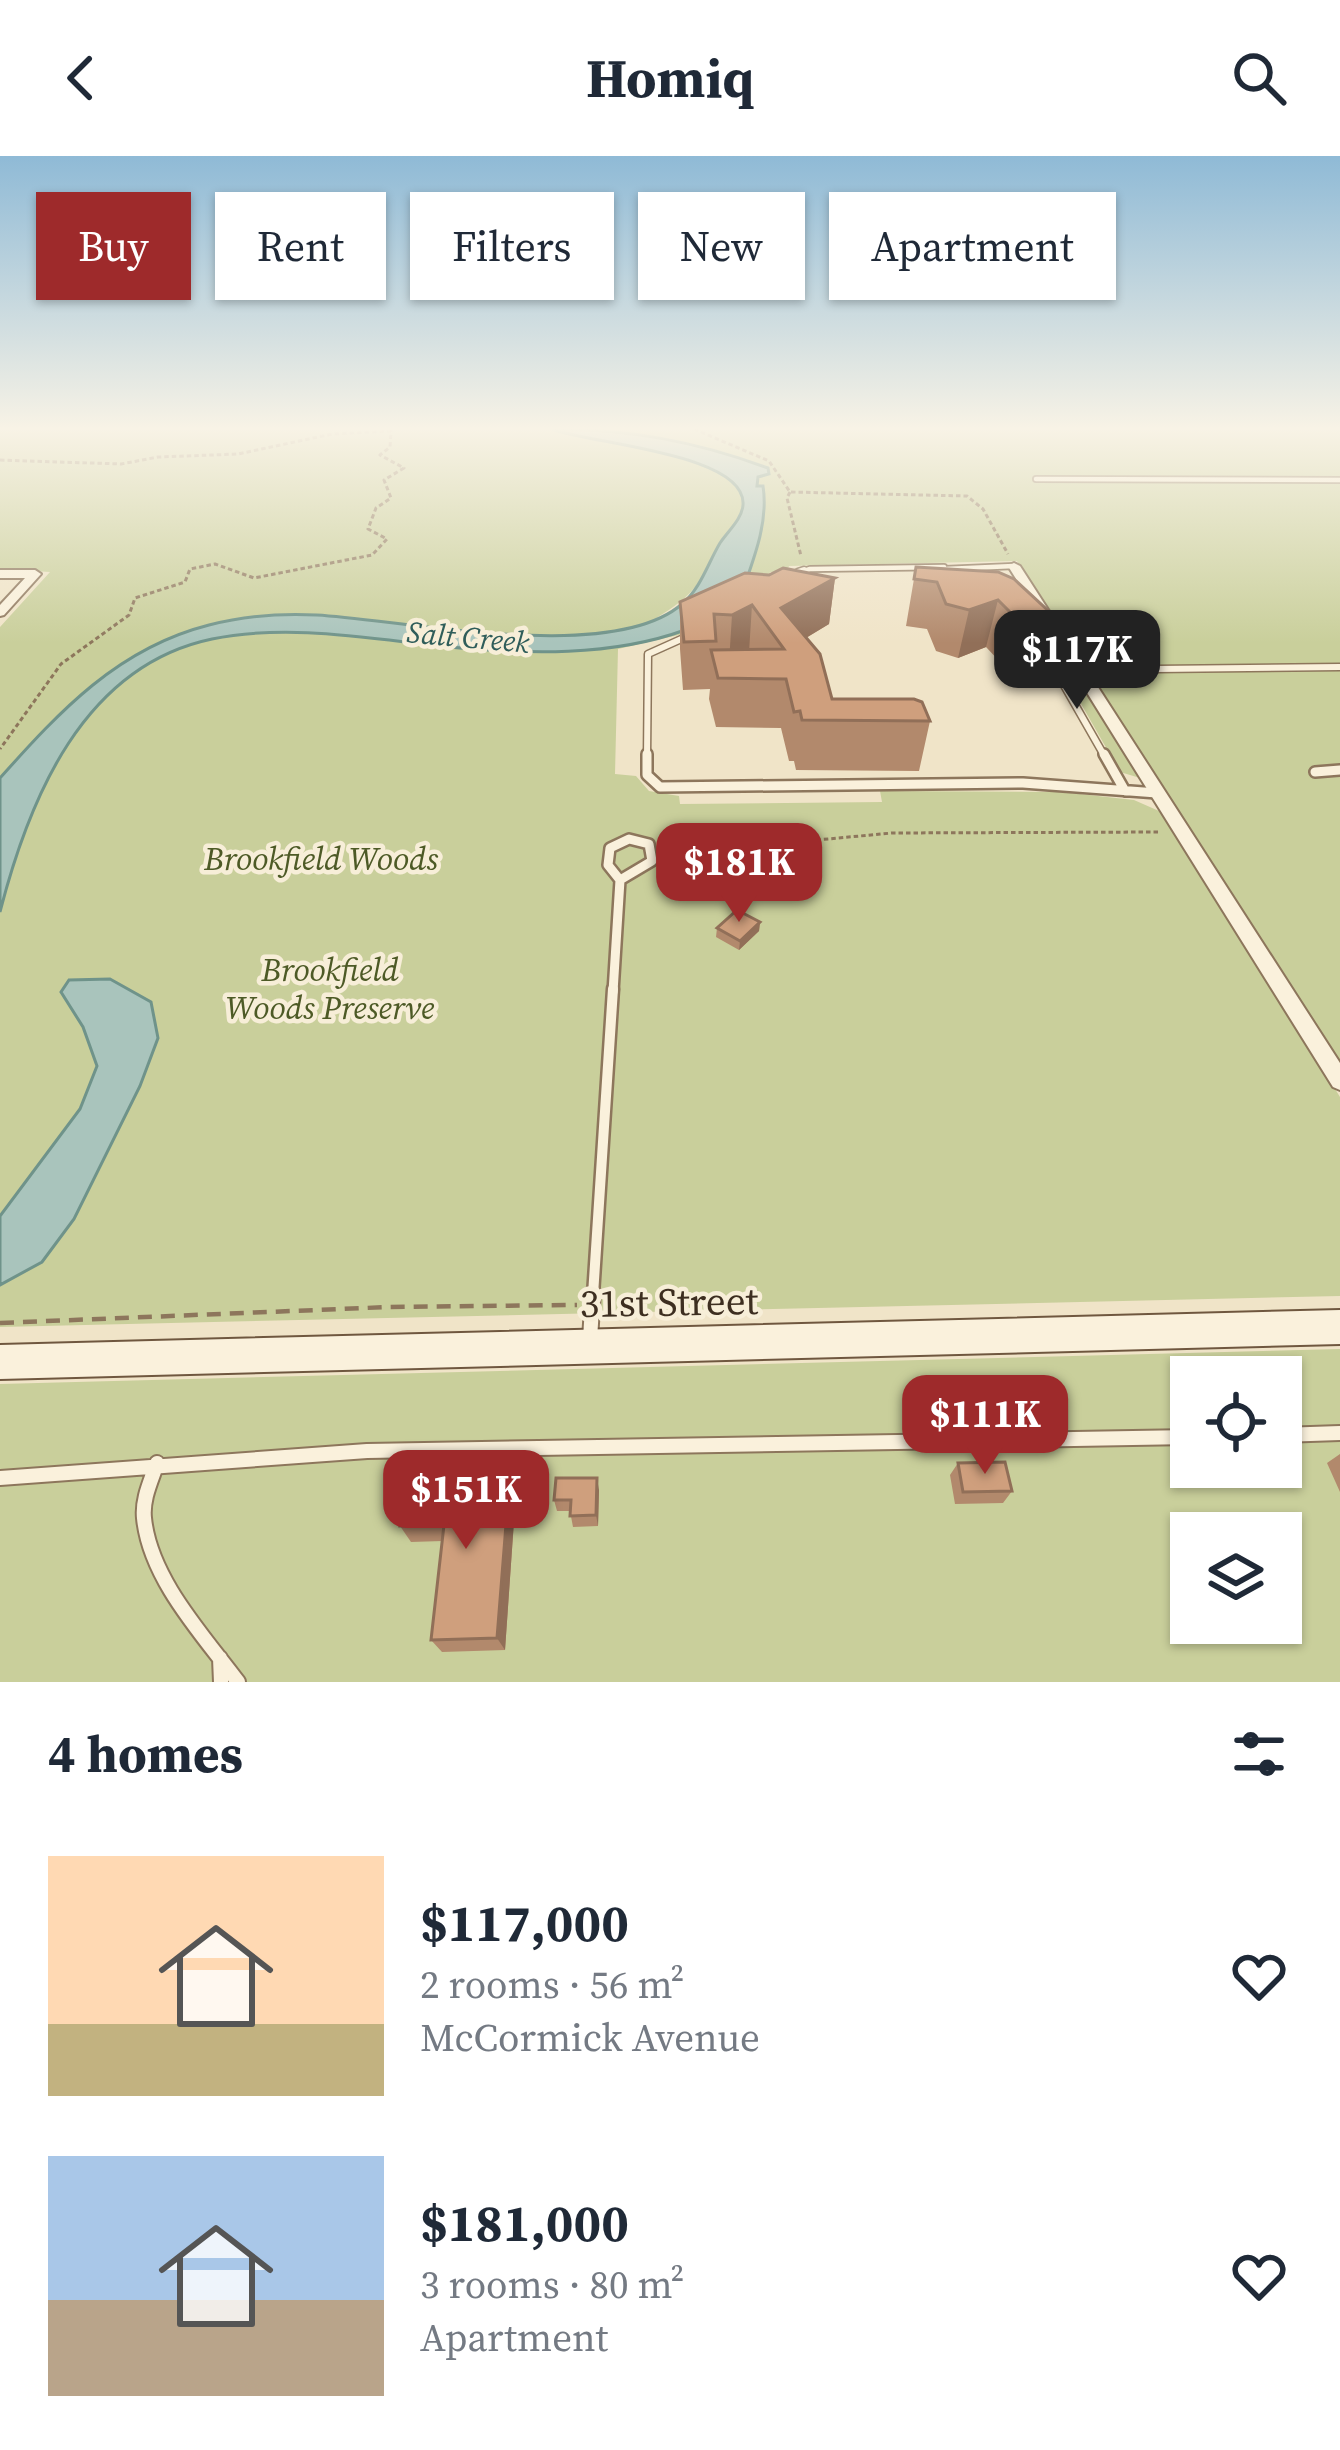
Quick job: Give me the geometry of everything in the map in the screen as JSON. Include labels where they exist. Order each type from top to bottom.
[{"type":"main road","name":"31st Street","points":[[0,1362],[1340,1327]]},
{"type":"street","points":[[1014,566],[1340,1081]]},
{"type":"street","points":[[0,574],[35,574],[0,612]]},
{"type":"lane","points":[[793,599],[796,574],[805,569],[1014,566]]},
{"type":"lane","points":[[944,567],[949,579]]},
{"type":"lane","points":[[698,631],[648,654],[647,775],[660,788],[1023,783],[1157,793]]},
{"type":"lane","points":[[1039,642],[1126,791]]},
{"type":"lane","points":[[1156,669],[1340,667]]},
{"type":"lane","points":[[1315,772],[1340,770]]},
{"type":"lane","points":[[590,1346],[620,880],[607,859],[616,844],[644,841],[653,854],[646,867],[620,880]]},
{"type":"lane","points":[[1302,1434],[1340,1433]]},
{"type":"lane","points":[[0,1478],[367,1451],[1170,1437]]},
{"type":"lane","points":[[157,1463],[143,1514],[148,1538],[157,1562],[238,1682]]},
{"type":"lane","points":[[220,1658],[221,1682]]},
{"type":"path","points":[[0,749],[61,664],[129,615],[135,598],[185,582],[190,569],[215,564],[254,578],[372,555],[387,539],[368,529],[376,508],[388,500]]},
{"type":"path","points":[[789,500],[805,569]]},
{"type":"path","points":[[973,500],[983,508],[1014,566]]},
{"type":"path","points":[[1090,686],[1118,671],[1156,669]]},
{"type":"path","points":[[653,854],[721,852],[892,833],[1182,831]]},
{"type":"path","points":[[0,1323],[591,1304]]},
{"type":"green space","name":"Brookfield Woods Preserve","points":[[0,500],[1340,500],[1340,1064],[1017,561],[789,566],[787,572],[770,572],[766,588],[687,633],[618,649],[615,774],[636,776],[649,791],[679,796],[680,804],[882,802],[880,791],[1062,792],[1134,800],[1159,811],[1206,877],[1340,1097],[1340,1296],[0,1327],[0,627],[50,572],[0,569]],"holes":[[[710,564],[686,630],[618,644],[680,602]]]},
{"type":"green space","points":[[961,569],[986,569],[1019,583],[1140,778],[1120,772],[1032,618]]},
{"type":"green space","points":[[1340,1349],[1340,1682],[0,1682],[0,1384]]},
{"type":"water","name":"Salt Creek","points":[[741,500],[764,500],[762,529],[740,598],[685,630],[657,639],[598,649],[508,651],[271,632],[212,639],[167,654],[129,677],[96,707],[68,743],[27,825],[0,912],[0,778],[69,706],[146,649],[209,625],[289,614],[559,636],[650,622],[682,604],[694,591],[743,505]]},
{"type":"water","points":[[110,979],[151,1002],[158,1038],[140,1086],[74,1219],[42,1262],[0,1285],[0,1216],[80,1109],[97,1066],[83,1027],[61,992],[69,980]]},
{"type":"building","points":[[916,567],[998,572],[1014,579],[1055,617],[1015,617],[998,600],[969,610],[946,604],[937,582],[914,579]]},
{"type":"building","points":[[783,568],[835,578],[781,608],[820,654],[832,699],[914,699],[922,702],[930,721],[802,720],[800,711],[794,712],[786,679],[718,678],[711,650],[784,649],[752,605],[732,615],[714,614],[716,641],[684,642],[680,602],[745,573],[769,575]]},
{"type":"building","points":[[737,910],[760,922],[740,941],[717,928]]},
{"type":"building","points":[[1005,1462],[1012,1491],[963,1492],[958,1463]]},
{"type":"building","points":[[510,1474],[497,1638],[431,1640],[444,1525],[400,1526],[404,1497],[434,1496],[437,1477]]},
{"type":"building","points":[[556,1478],[597,1478],[596,1515],[570,1516],[571,1500],[554,1500]]},
{"type":"park label","name":"Brookfield Woods","points":[[321,858]]}]
